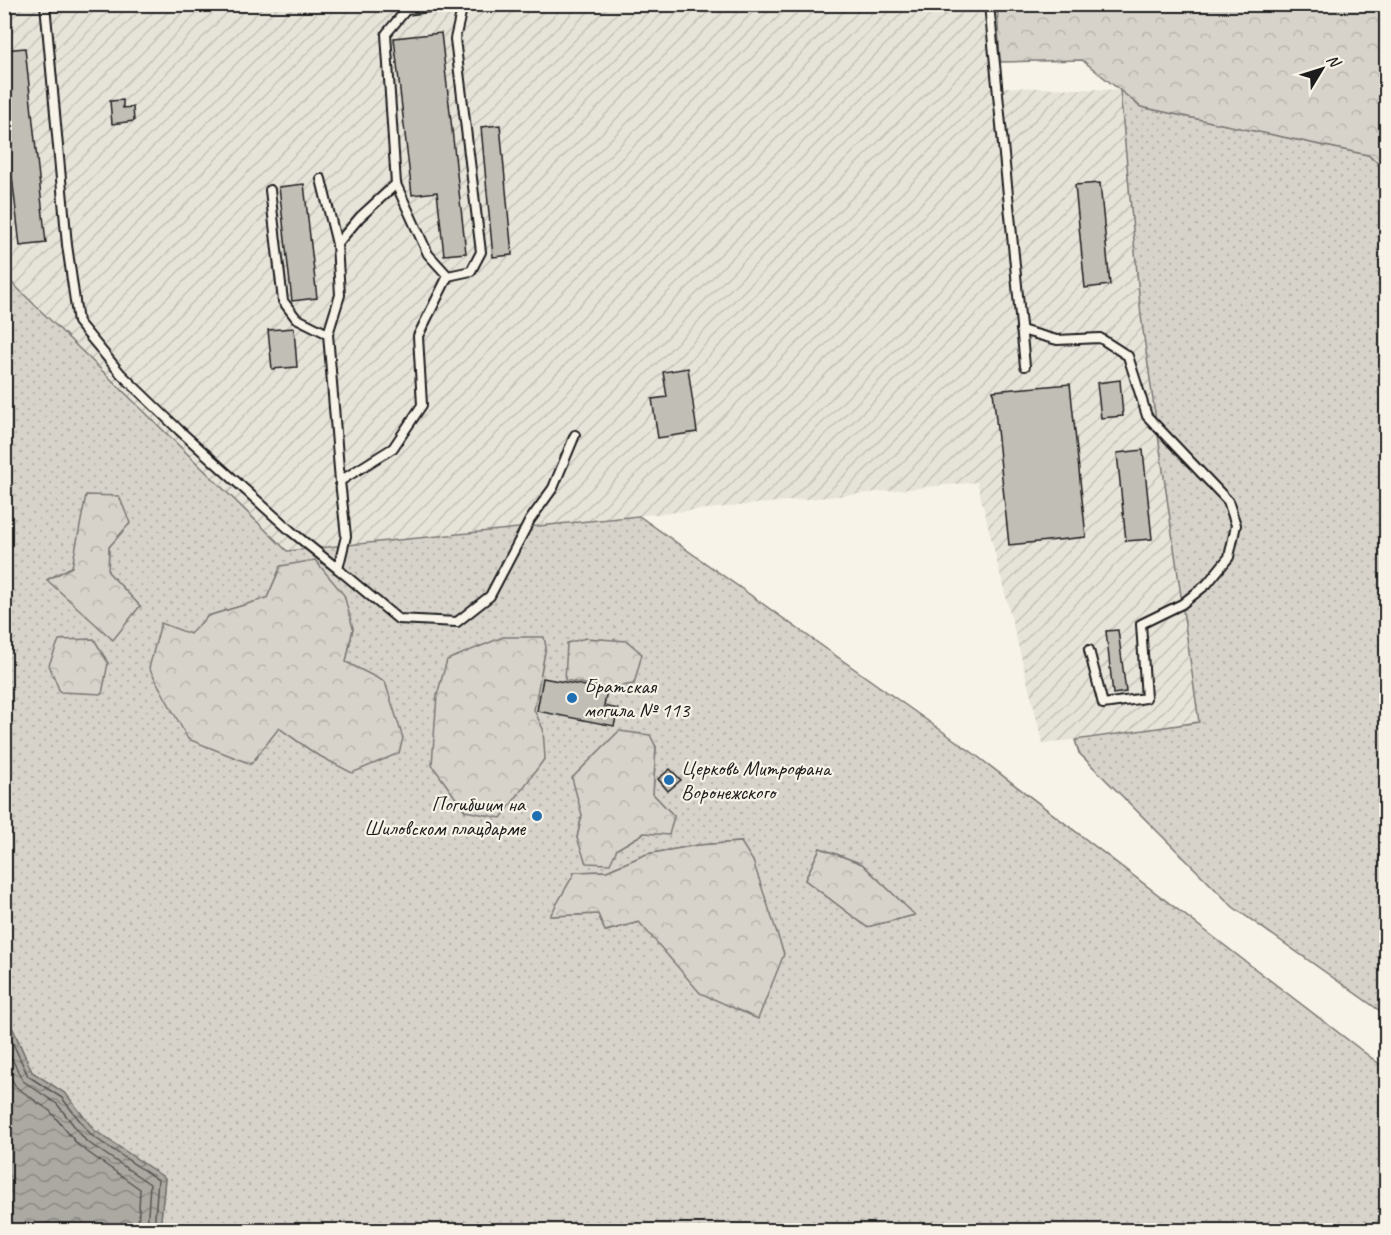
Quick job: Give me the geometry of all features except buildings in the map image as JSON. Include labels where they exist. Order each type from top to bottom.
[{"type":"lane","points":[[45,4],[67,244],[78,322],[121,374],[179,430],[292,532],[398,620],[457,622],[490,596],[530,520],[553,488],[575,435]]},
{"type":"lane","points":[[448,276],[428,254],[396,184],[386,34],[406,10],[454,4]]},
{"type":"lane","points":[[448,276],[471,271],[481,252],[455,39],[463,4]]},
{"type":"lane","points":[[989,4],[1025,366]]},
{"type":"lane","points":[[321,179],[338,244],[339,295],[328,334],[346,536],[338,569]]},
{"type":"lane","points":[[338,244],[360,217],[396,184]]},
{"type":"lane","points":[[270,190],[283,301],[296,318],[328,334]]},
{"type":"lane","points":[[340,481],[393,448],[422,405],[418,336],[448,276]]},
{"type":"lane","points":[[1021,330],[1057,340],[1100,338],[1128,356],[1147,416],[1228,501],[1236,525],[1229,557],[1207,584],[1182,604],[1141,624],[1146,698],[1103,704],[1089,650]]},
{"type":"shaded area","points":[[4,5],[994,5],[1003,87],[1120,90],[1141,316],[1199,722],[1043,744],[977,482],[287,551],[5,275]]},
{"type":"green space","points":[[997,5],[1386,5],[1386,169],[1368,155],[1141,107],[1082,60],[1000,62]]},
{"type":"green space","points":[[1120,90],[1141,107],[1368,155],[1386,169],[1386,1015],[1233,907],[1079,753],[1075,740],[1199,722],[1141,316]]},
{"type":"green space","points":[[4,275],[287,551],[639,516],[973,753],[1386,1069],[1386,1230],[160,1230],[165,1178],[94,1130],[66,1094],[32,1072],[13,1029],[5,1029]],"holes":[[[130,522],[109,547],[108,572],[140,606],[48,579],[72,567]],[[281,566],[353,628],[346,662],[316,754],[279,728],[161,624],[190,635],[208,616],[267,598]],[[656,747],[653,794],[674,816],[617,849],[577,838],[582,815]],[[741,842],[639,922],[606,931],[598,914],[551,916],[575,872],[607,871],[647,854],[698,845]],[[820,848],[862,864],[914,915],[867,927],[805,880]]]},
{"type":"green space","points":[[86,495],[119,496],[130,523],[109,547],[108,572],[140,606],[113,640],[47,580],[72,567]]},
{"type":"green space","points":[[315,560],[344,595],[353,628],[346,662],[385,682],[403,738],[399,753],[352,773],[316,754],[279,728],[251,764],[188,739],[149,668],[161,623],[190,634],[208,616],[267,598],[281,566]]},
{"type":"green space","points":[[503,637],[544,637],[546,647],[534,710],[543,729],[545,758],[501,818],[465,811],[432,765],[437,695],[447,660]]},
{"type":"green space","points":[[586,638],[627,641],[642,654],[634,684],[606,688],[565,680],[567,643]]},
{"type":"green space","points":[[94,639],[108,663],[102,694],[60,692],[49,665],[59,640]]},
{"type":"green space","points":[[619,731],[650,735],[656,747],[653,794],[674,816],[669,835],[644,833],[617,849],[610,864],[586,863],[577,838],[582,815],[572,778]]},
{"type":"green space","points":[[741,842],[753,861],[784,954],[758,1019],[700,993],[639,922],[605,931],[598,914],[550,916],[575,872],[607,871],[647,854],[698,845]]},
{"type":"green space","points":[[820,848],[862,864],[915,915],[867,927],[805,880]]},
{"type":"water","points":[[5,1029],[13,1029],[32,1072],[66,1094],[94,1130],[165,1178],[160,1230],[5,1230]]},
{"type":"place","name":"Братская могила № 113","points":[[572,698]]},
{"type":"place","name":"Церковь Митрофана Воронежского","points":[[669,780]]},
{"type":"place","name":"Погибшим на Шиловском плацдарме","points":[[537,816]]}]
